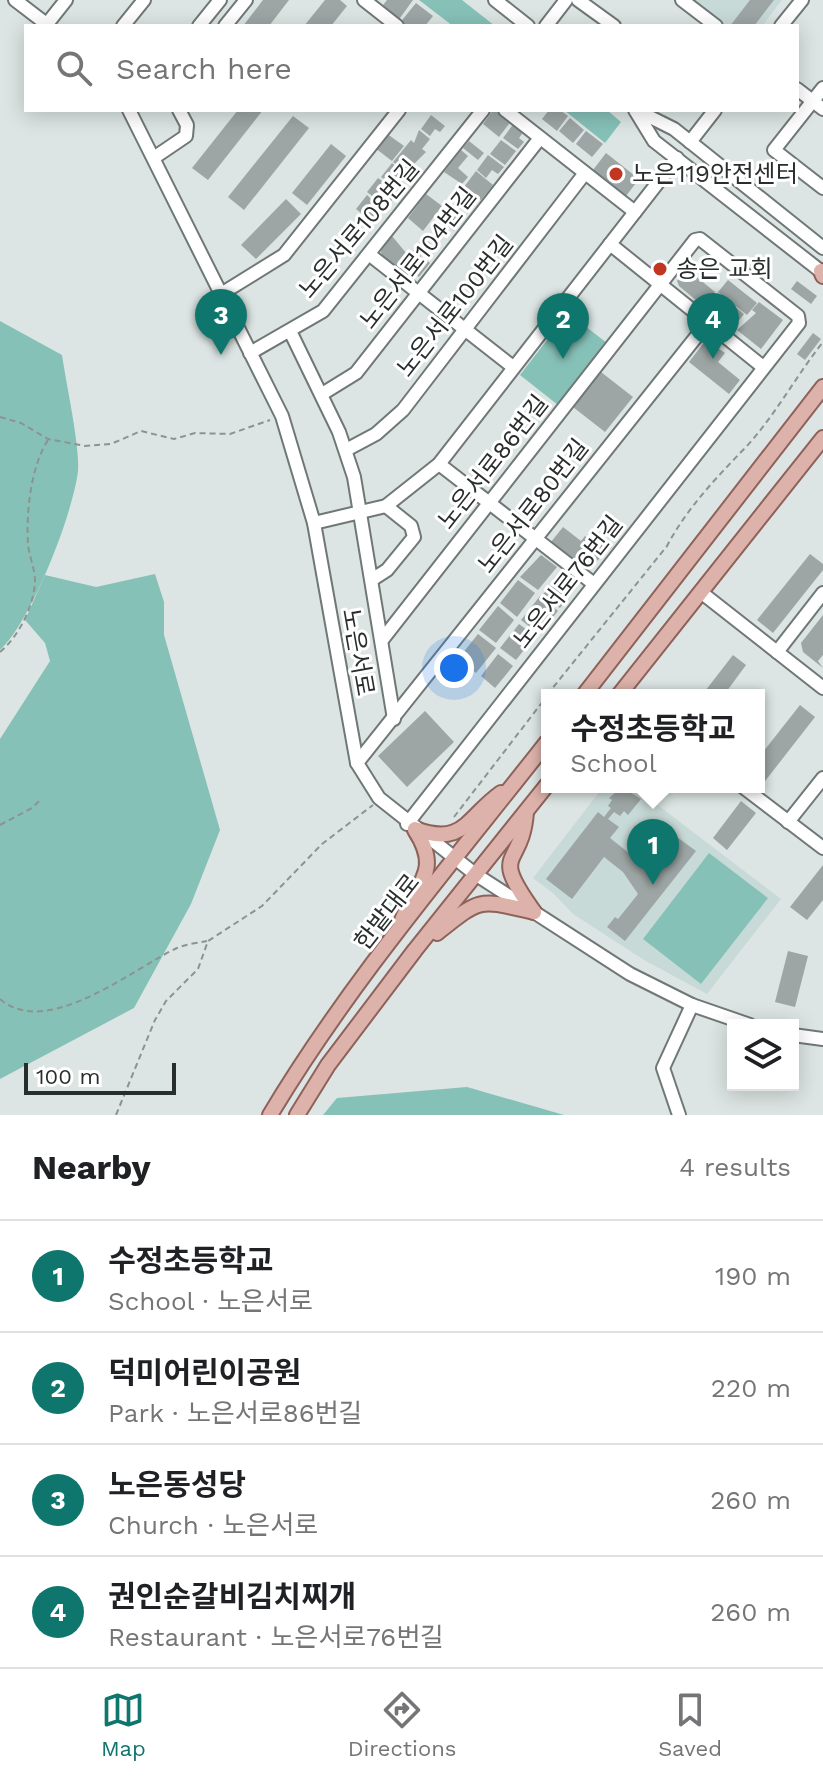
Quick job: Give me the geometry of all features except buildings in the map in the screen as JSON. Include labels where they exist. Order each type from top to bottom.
[{"type":"main road","points":[[589,689],[823,387]]},
{"type":"main road","points":[[624,689],[823,438]]},
{"type":"main road","name":"한밭대로","points":[[270,1115],[298,1067],[541,750]]},
{"type":"main road","points":[[411,826],[441,836],[463,829],[487,802],[515,783]]},
{"type":"main road","name":"한밭대로","points":[[297,1115],[328,1065],[541,792]]},
{"type":"main road","points":[[526,810],[525,828],[511,854],[508,871],[534,912]]},
{"type":"main road","points":[[397,934],[408,904],[427,872],[428,856],[411,826]]},
{"type":"main road","points":[[415,950],[469,905],[479,902],[534,912]]},
{"type":"street","points":[[15,0],[47,24]]},
{"type":"street","points":[[49,24],[66,0]]},
{"type":"street","points":[[125,24],[144,0]]},
{"type":"street","points":[[201,24],[220,0]]},
{"type":"street","points":[[227,24],[246,0]]},
{"type":"street","points":[[364,0],[394,24]]},
{"type":"street","points":[[495,0],[525,24]]},
{"type":"street","points":[[548,24],[566,0]]},
{"type":"street","points":[[578,0],[611,24]]},
{"type":"street","points":[[682,0],[711,24]]},
{"type":"street","points":[[783,24],[802,0]]},
{"type":"street","points":[[823,88],[818,105],[774,150],[823,188]]},
{"type":"street","points":[[799,91],[818,105]]},
{"type":"street","name":"노은서로","points":[[130,112],[282,416],[314,523],[357,763],[379,798],[475,874],[630,974],[692,1005],[733,1019]]},
{"type":"street","points":[[155,157],[186,136],[187,125],[180,112]]},
{"type":"street","points":[[221,294],[284,255],[397,112]]},
{"type":"street","name":"노은서로108번길","points":[[250,353],[291,333],[323,311],[481,112]]},
{"type":"street","points":[[508,112],[635,212]]},
{"type":"street","points":[[636,112],[654,141],[822,273]]},
{"type":"street","points":[[638,112],[690,142],[823,248]]},
{"type":"street","points":[[690,142],[713,112]]},
{"type":"street","name":"노은서로104번길","points":[[322,394],[356,373],[540,138]]},
{"type":"street","points":[[314,523],[360,515],[386,506],[439,464],[677,158]]},
{"type":"street","name":"노은서로100번길","points":[[346,450],[365,442],[394,420],[585,173]]},
{"type":"street","name":"노은서로86번길","points":[[382,640],[695,240],[700,239]]},
{"type":"street","name":"노은서로76번길","points":[[411,826],[594,584],[799,323],[798,316],[700,239]]},
{"type":"street","points":[[610,244],[763,367]]},
{"type":"street","points":[[370,255],[513,367]]},
{"type":"street","name":"노은서로80번길","points":[[357,763],[708,322]]},
{"type":"street","points":[[291,333],[346,450],[373,579],[394,719]]},
{"type":"street","points":[[439,464],[594,584]]},
{"type":"street","points":[[373,579],[387,570],[414,537],[411,526],[386,506]]},
{"type":"street","points":[[702,593],[823,688]]},
{"type":"street","points":[[777,652],[823,593]]},
{"type":"street","points":[[788,822],[823,778]]},
{"type":"street","points":[[751,793],[823,848]]},
{"type":"street","points":[[679,1115],[663,1068],[692,1005]]},
{"type":"street","points":[[799,1036],[823,1039]]},
{"type":"path","points":[[552,689],[667,546],[678,526],[719,473],[744,448],[823,342]]},
{"type":"path","points":[[0,417],[21,423],[48,439],[85,446],[111,444],[141,431],[174,439],[195,433],[230,434],[282,416]]},
{"type":"path","points":[[0,652],[10,644],[30,608],[35,578],[28,543],[33,493],[39,454],[48,439]]},
{"type":"path","points":[[451,821],[541,708]]},
{"type":"path","points":[[0,999],[11,1009],[28,1009],[92,997],[178,948],[208,941],[262,906],[298,866],[379,798]]},
{"type":"path","points":[[0,825],[32,808],[41,799]]},
{"type":"path","points":[[116,1115],[155,1020],[166,1001],[198,969],[208,941]]},
{"type":"shaded area","points":[[693,0],[782,0],[764,24],[723,24]]},
{"type":"shaded area","points":[[598,793],[642,793],[781,899],[707,994],[644,960],[573,914],[533,878]]},
{"type":"green space","points":[[419,0],[462,0],[492,24],[450,24]]},
{"type":"green space","points":[[566,112],[609,112],[621,122],[605,143]]},
{"type":"green space","points":[[568,313],[607,343],[558,405],[520,375]]},
{"type":"green space","points":[[0,321],[62,355],[75,431],[78,471],[68,513],[49,566],[25,616],[0,650]]},
{"type":"green space","points":[[155,574],[164,602],[164,635],[220,830],[191,904],[134,1008],[0,1079],[0,739],[50,661],[45,643],[25,620],[45,575],[96,587]]},
{"type":"green space","points":[[709,853],[768,898],[701,984],[643,939]]},
{"type":"green space","points":[[467,1087],[564,1115],[323,1115],[337,1098]]},
{"type":"place","name":"노은119안전센터","points":[[616,174]]},
{"type":"place","name":"송은 교회","points":[[660,269]]},
{"type":"place","name":"노은동성당","points":[[221,355]]},
{"type":"place","name":"덕미어린이공원","points":[[563,359]]},
{"type":"place","name":"권인순갈비김치찌개","points":[[713,359]]},
{"type":"place","name":"수정초등학교","points":[[653,885]]}]
